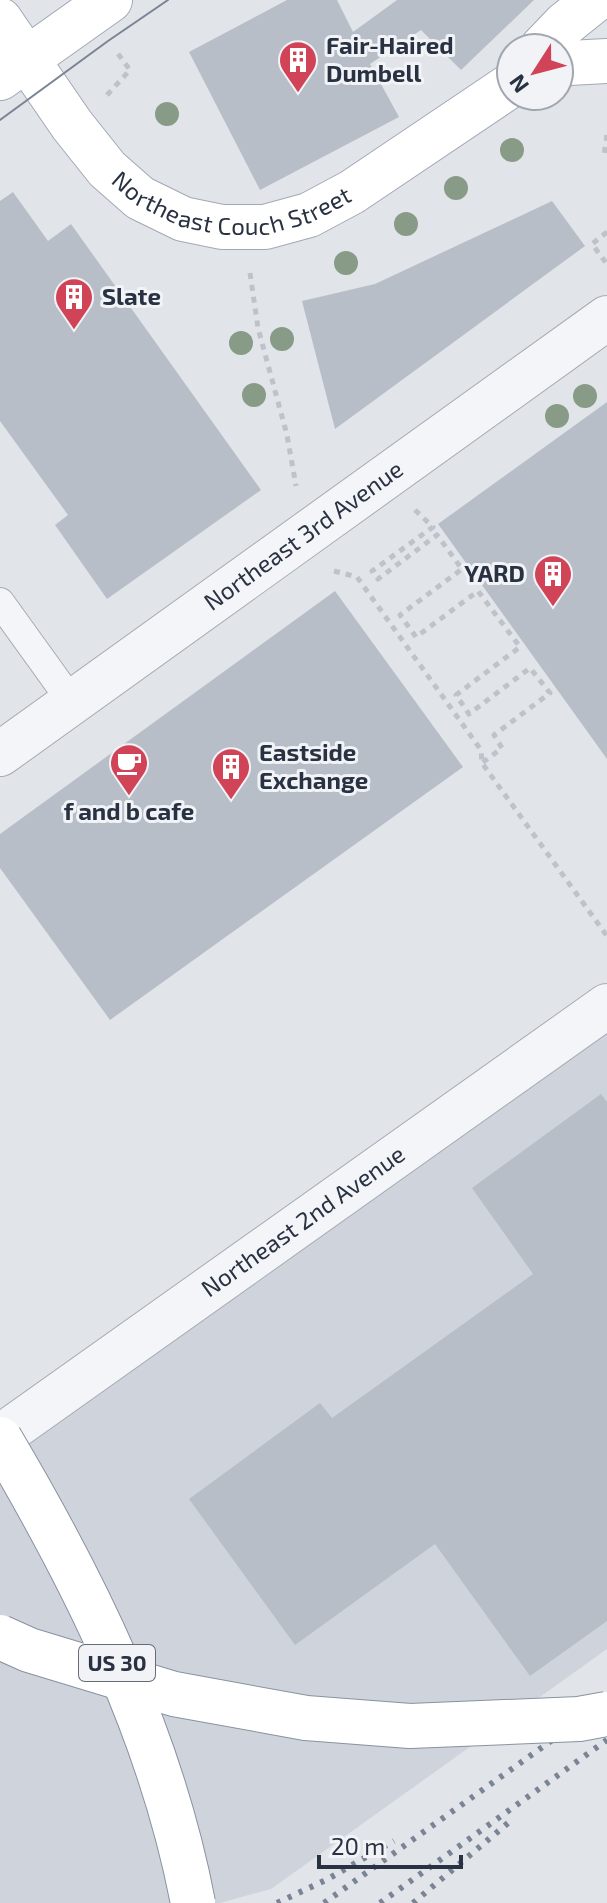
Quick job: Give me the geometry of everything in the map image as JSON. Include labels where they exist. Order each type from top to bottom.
[{"type":"main road","points":[[14,68],[110,0]]},
{"type":"main road","points":[[557,32],[595,0]]},
{"type":"main road","name":"Northeast Couch Street","points":[[0,20],[14,68],[107,169],[140,198],[183,219],[222,227],[265,227],[309,215],[352,192],[495,94]]},
{"type":"main road","points":[[575,63],[607,61]]},
{"type":"main road","name":"US 30","points":[[0,1438],[82,1586],[114,1654],[144,1730],[168,1804],[193,1903]]},
{"type":"main road","points":[[0,1637],[29,1650],[174,1694],[306,1718],[410,1726],[579,1719],[607,1714]]},
{"type":"street","name":"Northeast 3rd Avenue","points":[[0,754],[607,318]]},
{"type":"street","name":"Northeast 2nd Avenue","points":[[0,1438],[607,1006]]},
{"type":"lane","points":[[0,602],[72,702]]},
{"type":"path","points":[[104,98],[130,70],[115,50]]},
{"type":"path","points":[[607,135],[604,155],[607,155]]},
{"type":"path","points":[[243,228],[258,328],[287,435],[303,535]]},
{"type":"path","points":[[607,232],[592,244],[607,264]]},
{"type":"path","points":[[390,622],[462,569],[437,535],[378,579],[372,571],[433,527]]},
{"type":"path","points":[[357,577],[481,750],[482,763],[607,936]]},
{"type":"path","points":[[405,645],[478,591],[520,647],[447,702]]},
{"type":"path","points":[[400,615],[416,637]]},
{"type":"path","points":[[460,720],[530,668],[550,693],[494,735],[502,748],[482,763]]},
{"type":"path","points":[[456,695],[469,714]]},
{"type":"shaded area","points":[[607,1014],[607,1649],[271,1889],[220,1903],[0,1903],[0,1454]]},
{"type":"building","name":"Fair-Haired Dumbell","points":[[287,0],[337,0],[353,32],[397,0],[534,0],[501,32],[495,32],[495,37],[461,70],[421,30],[370,64],[399,117],[260,190],[189,52]]},
{"type":"building","name":"Slate","points":[[13,192],[48,241],[71,224],[261,490],[107,599],[55,525],[68,515],[0,421],[0,201]]},
{"type":"building","points":[[552,201],[585,246],[335,429],[302,301],[375,284]]},
{"type":"building","name":"YARD","points":[[607,402],[607,759],[438,524]]},
{"type":"building","name":"Eastside Exchange","points":[[335,591],[463,767],[110,1020],[0,868],[0,834]]},
{"type":"building","points":[[601,1094],[607,1102],[607,1621],[530,1676],[435,1544],[295,1645],[189,1499],[320,1403],[332,1418],[533,1274],[472,1188]]},
{"type":"tram line","points":[[0,120],[168,0]]},
{"type":"railway","points":[[324,1903],[607,1701]]},
{"type":"railway","points":[[380,1903],[607,1740]]},
{"type":"railway","points":[[413,1903],[508,1823]]},
{"type":"railway","points":[[277,1903],[328,1879],[394,1841]]},
{"type":"place","name":"Fair-Haired Dumbell","points":[[298,94]]},
{"type":"place","name":"Slate","points":[[74,331]]},
{"type":"place","name":"YARD","points":[[553,608]]},
{"type":"place","name":"f and b cafe","points":[[129,797]]},
{"type":"place","name":"Eastside Exchange","points":[[231,801]]}]
